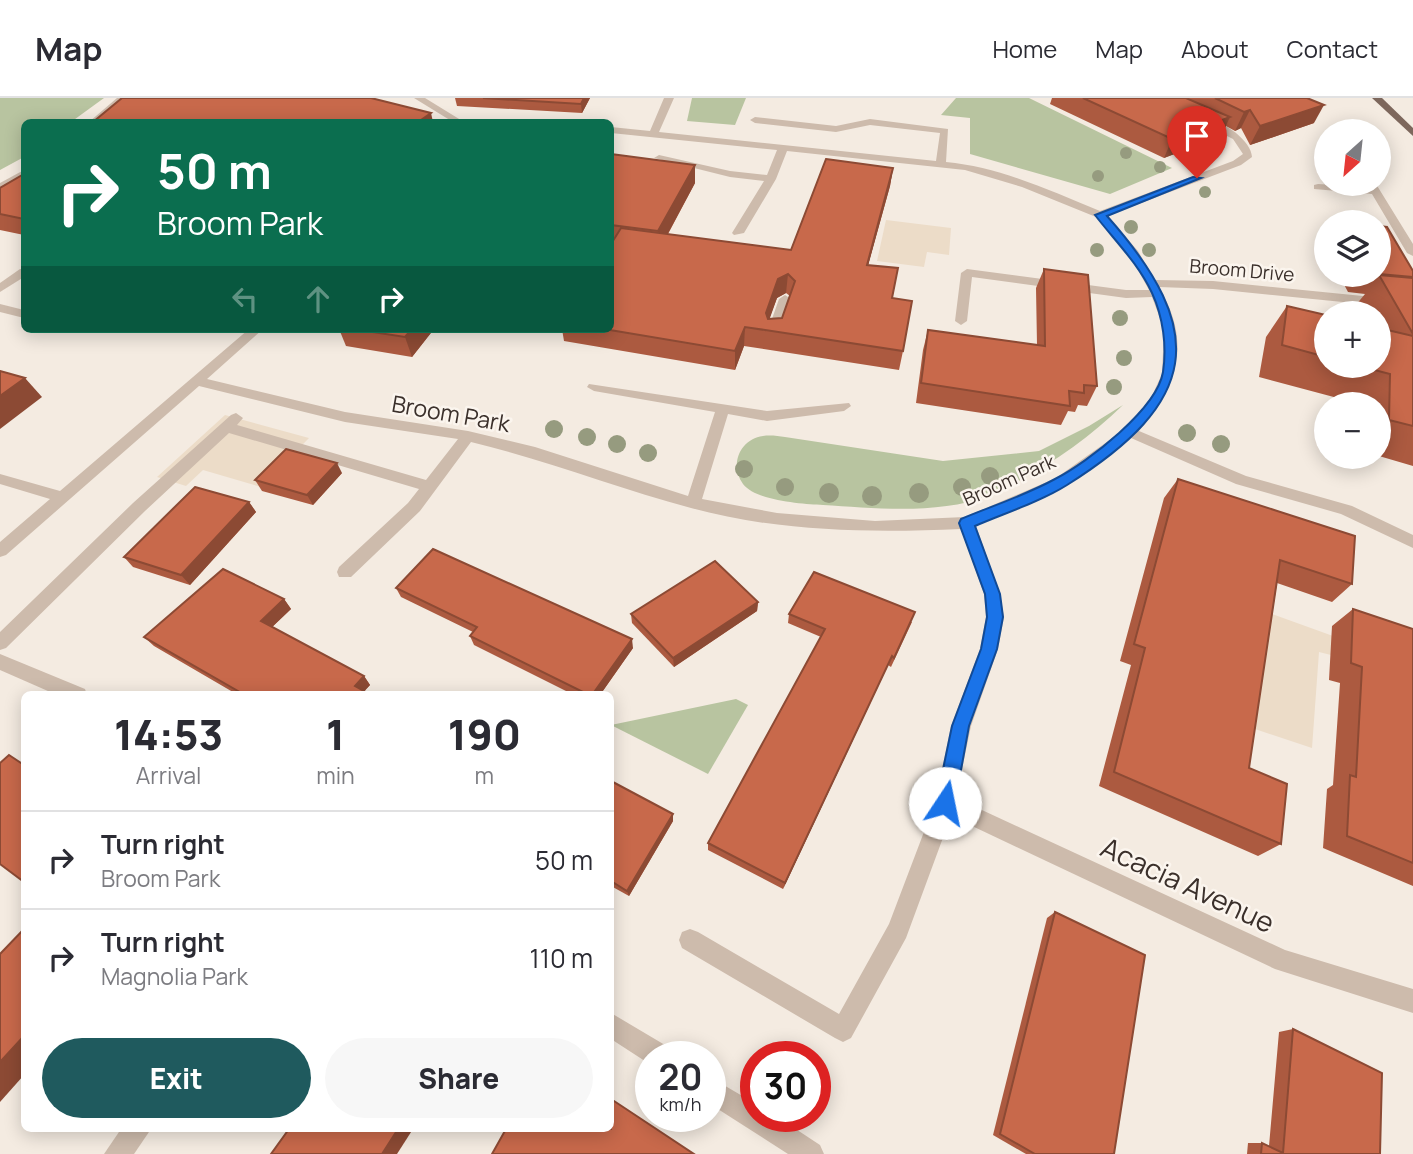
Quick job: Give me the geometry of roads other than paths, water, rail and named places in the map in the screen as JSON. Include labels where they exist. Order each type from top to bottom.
[{"type":"main road","points":[[1377,98],[1413,133]]},
{"type":"street","points":[[97,119],[123,98]]},
{"type":"street","points":[[419,98],[454,119]]},
{"type":"street","points":[[654,133],[670,98]]},
{"type":"street","points":[[1100,215],[1237,163],[1248,155],[1246,147],[1237,137],[1187,115]]},
{"type":"street","points":[[755,120],[836,129],[870,122],[946,131],[941,164]]},
{"type":"street","name":"Broom Park","points":[[197,381],[359,420],[468,436],[535,452],[693,503],[777,519],[874,527],[967,523],[1061,482],[1130,432],[1156,402],[1169,374],[1170,329],[1154,288],[1134,253],[1100,215],[1026,185],[966,167],[614,130]]},
{"type":"street","points":[[738,233],[771,179],[784,146]]},
{"type":"street","points":[[659,158],[730,174],[771,179]]},
{"type":"street","points":[[0,187],[21,175]]},
{"type":"street","points":[[1378,196],[1413,253]]},
{"type":"street","name":"Broom Drive","points":[[961,321],[967,273],[1126,294],[1154,288],[1213,285],[1413,304]]},
{"type":"street","points":[[0,288],[21,274]]},
{"type":"street","points":[[773,333],[785,299]]},
{"type":"street","points":[[0,308],[21,313]]},
{"type":"street","points":[[0,551],[252,333]]},
{"type":"street","points":[[594,387],[766,416],[844,406]]},
{"type":"street","points":[[693,503],[723,409]]},
{"type":"street","points":[[0,643],[231,423],[430,487]]},
{"type":"street","points":[[1130,432],[1241,480],[1346,510],[1413,542]]},
{"type":"street","points":[[345,572],[414,507],[468,436]]},
{"type":"street","points":[[0,479],[62,497]]},
{"type":"street","points":[[690,940],[843,1030],[898,930],[945,803],[961,726],[989,649],[995,617],[992,594],[967,523]]},
{"type":"street","points":[[0,662],[69,691]]},
{"type":"street","name":"Acacia Avenue","points":[[945,803],[1283,961],[1413,1001]]},
{"type":"street","points":[[614,1027],[636,1041]]},
{"type":"street","points":[[726,1099],[811,1154]]},
{"type":"street","points":[[117,1154],[135,1132]]}]
